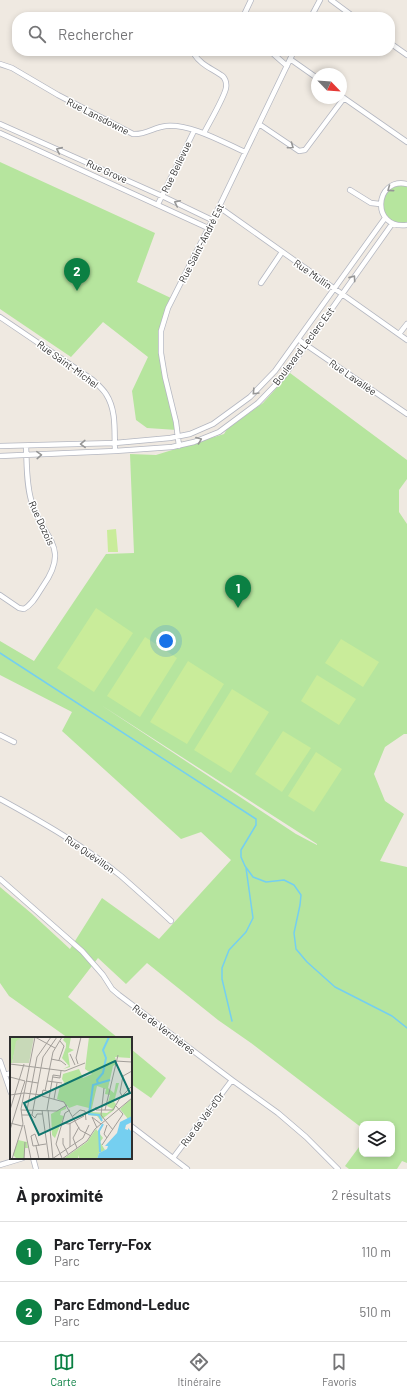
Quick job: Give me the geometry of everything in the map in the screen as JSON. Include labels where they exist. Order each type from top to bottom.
[{"type":"street","points":[[245,12],[251,0]]},
{"type":"street","points":[[314,12],[320,0]]},
{"type":"street","points":[[331,0],[347,12]]},
{"type":"street","points":[[395,47],[407,55]]},
{"type":"street","points":[[195,56],[198,61],[223,76],[226,82],[226,88],[204,133]]},
{"type":"street","points":[[276,56],[287,66]]},
{"type":"street","name":"Rue Saint-André Est","points":[[180,446],[161,353],[161,331],[168,308],[260,124],[292,56]]},
{"type":"street","points":[[290,59],[311,74]]},
{"type":"street","name":"Rue Lansdowne","points":[[0,64],[12,68],[58,95],[133,134],[140,135],[164,126],[175,126],[204,133],[245,152]]},
{"type":"street","points":[[347,100],[407,142]]},
{"type":"street","points":[[260,124],[299,151],[306,150],[337,104]]},
{"type":"street","name":"Rue Grove","points":[[0,124],[162,196],[212,220]]},
{"type":"street","name":"Rue Bellevue","points":[[158,204],[194,130]]},
{"type":"street","name":"Rue Grove","points":[[0,133],[208,228]]},
{"type":"street","points":[[407,184],[398,184],[389,188],[382,196],[380,204],[385,218],[392,224],[402,226],[407,225]]},
{"type":"street","points":[[350,190],[371,203],[380,204]]},
{"type":"street","name":"Rue Mullin","points":[[219,207],[407,340]]},
{"type":"street","name":"Boulevard Leclerc Est","points":[[0,446],[115,443],[170,438],[190,434],[213,424],[250,397],[275,371],[299,340],[385,218]]},
{"type":"street","name":"Boulevard Leclerc Est","points":[[0,456],[172,447],[194,442],[218,432],[258,403],[284,376],[392,224]]},
{"type":"street","points":[[261,284],[282,252]]},
{"type":"street","name":"Rue Saint-Michel","points":[[0,318],[93,380],[105,392],[112,404],[115,451]]},
{"type":"street","points":[[399,334],[407,324]]},
{"type":"street","name":"Rue Lavallée","points":[[299,340],[407,414]]},
{"type":"street","points":[[275,371],[284,376]]},
{"type":"street","name":"Rue Dozois","points":[[0,595],[24,610],[30,606],[51,574],[56,558],[54,545],[32,504],[26,446]]},
{"type":"street","points":[[0,734],[14,742]]},
{"type":"street","name":"Rue Quévillon","points":[[0,799],[48,826],[87,851],[121,876],[171,921]]},
{"type":"street","name":"Rue de Verchères","points":[[0,879],[82,951],[119,996],[278,1113],[306,1137],[338,1169]]},
{"type":"street","points":[[0,1061],[10,1090]]},
{"type":"street","points":[[5,1075],[10,1072]]},
{"type":"street","name":"Rue de Val-d'Or","points":[[173,1158],[232,1080]]},
{"type":"street","points":[[132,1127],[187,1169]]},
{"type":"street","points":[[0,1165],[20,1159]]},
{"type":"street","points":[[33,1159],[36,1169]]},
{"type":"green space","points":[[0,162],[155,233],[137,282],[173,299],[161,331],[161,353],[177,430],[147,428],[136,420],[132,391],[148,357],[103,322],[71,357],[0,309]]},
{"type":"green space","points":[[407,184],[407,225],[388,221],[380,204],[389,188]]},
{"type":"green space","points":[[290,373],[407,460],[407,479],[399,490],[399,512],[407,524],[407,734],[404,734],[385,747],[374,774],[385,801],[404,814],[380,861],[407,867],[407,1163],[402,1161],[397,1169],[349,1169],[345,1166],[359,1147],[359,1157],[395,1157],[395,1121],[359,1121],[359,1126],[251,1043],[218,1020],[147,963],[126,984],[98,958],[68,997],[117,1037],[67,1037],[9,996],[0,983],[0,887],[70,949],[102,898],[159,939],[231,860],[201,832],[181,839],[62,731],[72,712],[0,675],[0,641],[34,661],[106,554],[134,553],[130,454],[156,455],[224,434],[227,429],[263,403]],"holes":[[[101,705],[317,845],[296,834]]]},
{"type":"green space","points":[[116,529],[118,552],[108,552],[107,530]]},
{"type":"green space","points":[[96,608],[133,633],[94,692],[57,668]]},
{"type":"green space","points":[[145,637],[177,658],[140,717],[107,696]]},
{"type":"green space","points":[[341,639],[379,662],[363,687],[325,663]]},
{"type":"green space","points":[[188,661],[224,684],[187,744],[150,722]]},
{"type":"green space","points":[[317,675],[356,699],[339,725],[301,701]]},
{"type":"green space","points":[[232,689],[269,712],[231,773],[194,750]]},
{"type":"green space","points":[[283,731],[311,748],[282,792],[255,774]]},
{"type":"green space","points":[[316,752],[342,769],[314,812],[288,796]]},
{"type":"green space","points":[[132,1050],[166,1078],[151,1098],[132,1085]]},
{"type":"waterway","points":[[0,653],[256,819],[256,825],[241,850],[241,857],[245,866],[253,877],[266,882],[284,880],[294,885],[301,895],[294,933],[296,949],[307,962],[335,987],[392,1016],[407,1028]]},
{"type":"waterway","points":[[232,1021],[222,979],[222,968],[229,950],[246,932],[253,918],[246,868]]},
{"type":"place","name":"Parc Edmond-Leduc","points":[[77,291]]},
{"type":"place","name":"Parc Terry-Fox","points":[[238,608]]}]
